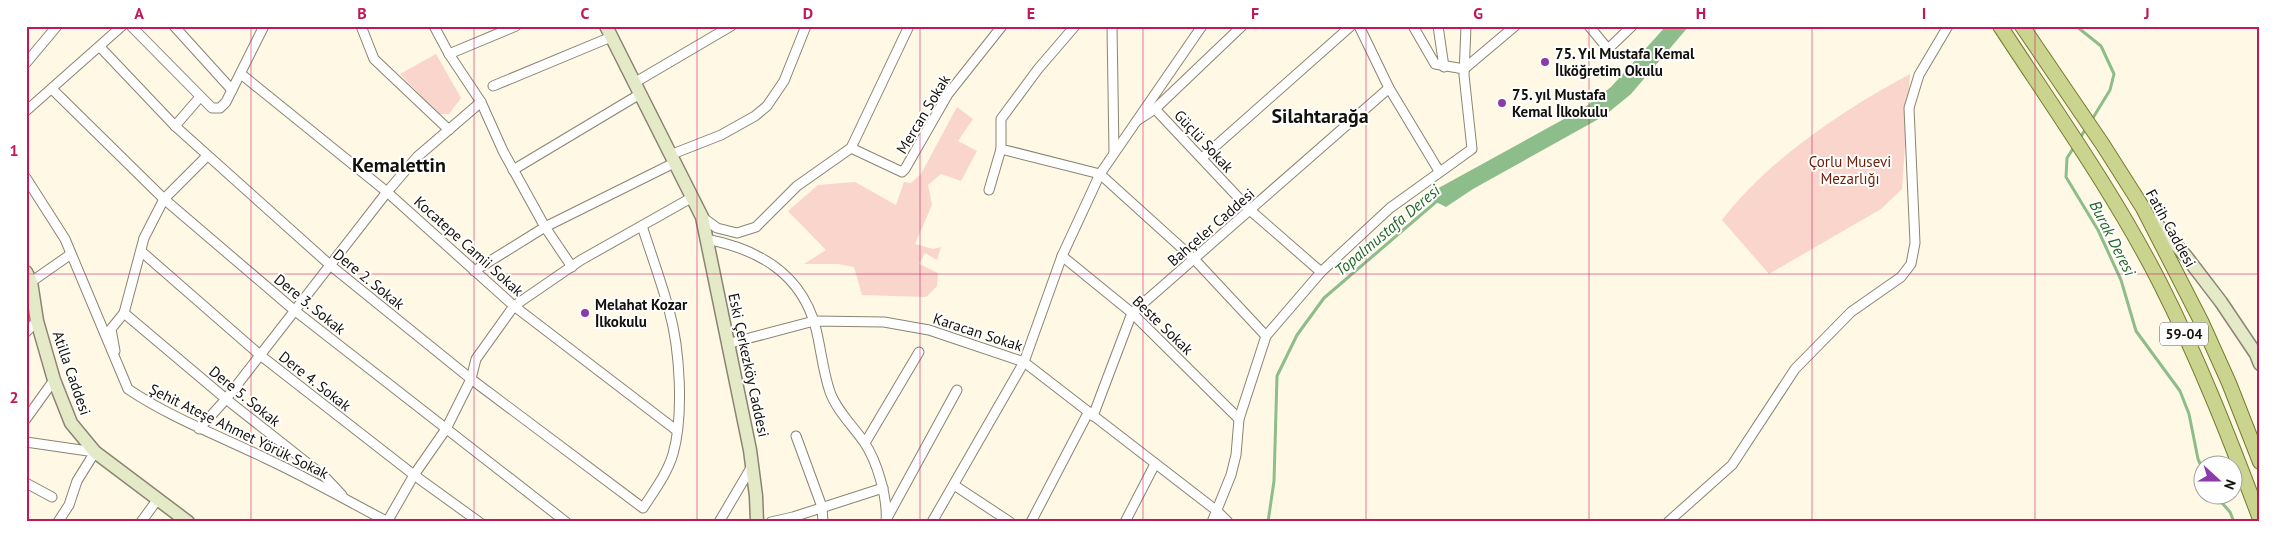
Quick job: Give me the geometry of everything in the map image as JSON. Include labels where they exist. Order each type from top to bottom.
[{"type":"main road","name":"59-04","points":[[2000,26],[2088,159],[2159,282],[2212,392],[2260,520]]},
{"type":"main road","name":"Fatih Caddesi","points":[[2022,26],[2103,145],[2143,208],[2206,332],[2230,384],[2260,462]]},
{"type":"street","points":[[26,63],[57,26]]},
{"type":"street","points":[[26,111],[122,26]]},
{"type":"street","points":[[132,26],[212,108],[220,108],[232,90],[264,26]]},
{"type":"street","points":[[174,26],[232,90]]},
{"type":"street","points":[[362,26],[374,59],[449,130]]},
{"type":"street","points":[[434,26],[449,54],[481,102],[513,170],[545,228],[572,267]]},
{"type":"street","points":[[449,54],[516,26]]},
{"type":"street","points":[[634,83],[731,26]]},
{"type":"street","points":[[474,271],[545,228],[755,116],[767,106],[784,81],[806,26]]},
{"type":"street","points":[[702,217],[717,228],[737,233],[756,227],[798,186],[851,148],[909,26]]},
{"type":"street","name":"Mercan Sokak","points":[[851,148],[902,172],[948,94],[1002,26]]},
{"type":"street","points":[[989,190],[1001,149],[1001,119],[1038,69],[1076,26]]},
{"type":"street","points":[[1112,26],[1114,153]]},
{"type":"street","points":[[932,522],[1024,362],[1062,256],[1100,174],[1202,26]]},
{"type":"street","points":[[1134,123],[1155,109],[1242,26]]},
{"type":"street","points":[[1202,158],[1351,26]]},
{"type":"street","points":[[1359,26],[1389,88],[1439,171]]},
{"type":"street","points":[[1413,26],[1429,57],[1435,64],[1464,69],[1514,26]]},
{"type":"street","points":[[1438,26],[1444,67]]},
{"type":"street","points":[[1212,522],[1231,475],[1236,455],[1239,419],[1266,336],[1321,272],[1390,208],[1472,149],[1464,69],[1466,26]]},
{"type":"street","points":[[1589,26],[1608,49],[1632,26]]},
{"type":"street","points":[[1668,522],[1732,465],[1795,369],[1851,312],[1901,277],[1911,264],[1915,242],[1909,108],[1919,75],[1948,26]]},
{"type":"street","points":[[493,86],[611,30]]},
{"type":"street","name":"Eski Çerkezköy Caddesi","points":[[611,30],[634,83],[702,217],[752,466],[757,522]]},
{"type":"street","name":"Dere 2. Sokak","points":[[100,47],[175,126],[330,265],[471,379],[643,508],[666,471],[673,454],[676,430]]},
{"type":"street","name":"Kocatepe Camii Sokak","points":[[241,74],[387,192],[514,306],[676,430]]},
{"type":"street","name":"Bahçeler Caddesi","points":[[1031,522],[1091,415],[1132,313],[1251,211],[1389,88]]},
{"type":"street","name":"Dere 3. Sokak","points":[[52,89],[164,199],[294,310],[566,522]]},
{"type":"street","points":[[513,170],[640,94]]},
{"type":"street","points":[[175,126],[200,97]]},
{"type":"street","points":[[199,429],[226,399],[387,192],[417,157],[481,102]]},
{"type":"street","name":"Güçlü Sokak","points":[[1155,109],[1251,211],[1321,272]]},
{"type":"street","points":[[1001,149],[1100,174],[1194,260],[1266,336]]},
{"type":"street","points":[[118,367],[111,329],[124,313],[142,252],[144,238],[164,199],[207,156]]},
{"type":"street","name":"Şehit Ateşe Ahmet Yörük Sokak","points":[[26,178],[65,239],[128,389],[144,400],[199,429],[267,459],[387,522]]},
{"type":"street","points":[[387,522],[414,475],[446,429],[471,379],[476,359],[514,306],[572,267],[691,198]]},
{"type":"street","points":[[2143,208],[2185,255],[2221,302],[2256,354],[2260,364]]},
{"type":"street","points":[[642,226],[670,311],[676,346],[680,410],[676,430]]},
{"type":"street","points":[[706,238],[745,248],[764,258],[801,292],[814,321],[830,392],[847,420],[865,443],[883,488],[887,520]]},
{"type":"street","name":"Dere 4. Sokak","points":[[142,252],[260,356],[414,475],[479,522]]},
{"type":"street","points":[[29,277],[71,254]]},
{"type":"street","name":"Beste Sokak","points":[[1062,256],[1132,313],[1239,419]]},
{"type":"street","name":"Atilla Caddesi","points":[[29,277],[29,327],[54,380],[71,423],[95,452],[188,522]]},
{"type":"street","name":"Dere 5. Sokak","points":[[124,313],[226,399],[325,477],[349,501]]},
{"type":"street","name":"Karacan Sokak","points":[[727,344],[814,321],[884,322],[929,330],[1024,362],[1217,511],[1228,522]]},
{"type":"street","points":[[865,443],[919,352]]},
{"type":"street","points":[[26,419],[54,380]]},
{"type":"street","points":[[887,520],[957,390]]},
{"type":"street","points":[[796,436],[822,507],[823,522]]},
{"type":"street","points":[[26,442],[95,452],[78,481],[69,505],[58,522]]},
{"type":"street","points":[[1124,522],[1155,464]]},
{"type":"street","points":[[719,522],[752,466]]},
{"type":"street","points":[[26,483],[52,497]]},
{"type":"street","points":[[954,485],[1010,522]]},
{"type":"street","points":[[771,522],[793,517],[883,488]]},
{"type":"street","points":[[141,522],[158,499]]},
{"type":"green space","points":[[436,54],[461,98],[449,114],[438,114],[400,74]]},
{"type":"green space","name":"Çorlu Musevi Mezarlığı","points":[[1910,74],[1902,189],[1881,209],[1769,274],[1722,220],[1761,177],[1808,138],[1860,103]]},
{"type":"green space","points":[[957,107],[973,119],[958,141],[977,151],[961,181],[941,174],[928,185],[932,205],[915,244],[933,249],[941,247],[937,260],[925,253],[919,264],[938,273],[937,286],[926,297],[862,295],[854,267],[838,264],[804,264],[826,250],[788,211],[818,185],[855,182],[896,205],[904,182],[911,183],[921,174]]},
{"type":"shaded area","points":[[1666,26],[1689,26],[1631,94],[1604,116],[1473,189],[1446,207],[1424,196],[1584,108],[1611,87]]},
{"type":"waterway","name":"Burak Deresi","points":[[2076,26],[2101,46],[2114,74],[2110,90],[2091,121]]},
{"type":"waterway","name":"Burak Deresi","points":[[2079,140],[2086,128]]},
{"type":"waterway","name":"Burak Deresi","points":[[2074,147],[2067,158],[2066,177],[2098,230],[2121,280],[2136,331],[2180,391],[2189,414],[2197,456]]},
{"type":"waterway","name":"Topalmustafa Deresi","points":[[1268,522],[1274,481],[1277,376],[1297,335],[1324,298],[1437,201]]},
{"type":"waterway","name":"Burak Deresi","points":[[2225,506],[2230,512],[2234,522]]},
{"type":"place","name":"75. Yıl Mustafa Kemal İlköğretim Okulu","points":[[1545,62]]},
{"type":"place","name":"75. yıl Mustafa Kemal İlkokulu","points":[[1502,103]]},
{"type":"place","name":"Melahat Kozar İlkokulu","points":[[585,313]]},
{"type":"district","name":"Silahtarağa","points":[[1320,116]]},
{"type":"district","name":"Kemalettin","points":[[399,165]]}]
